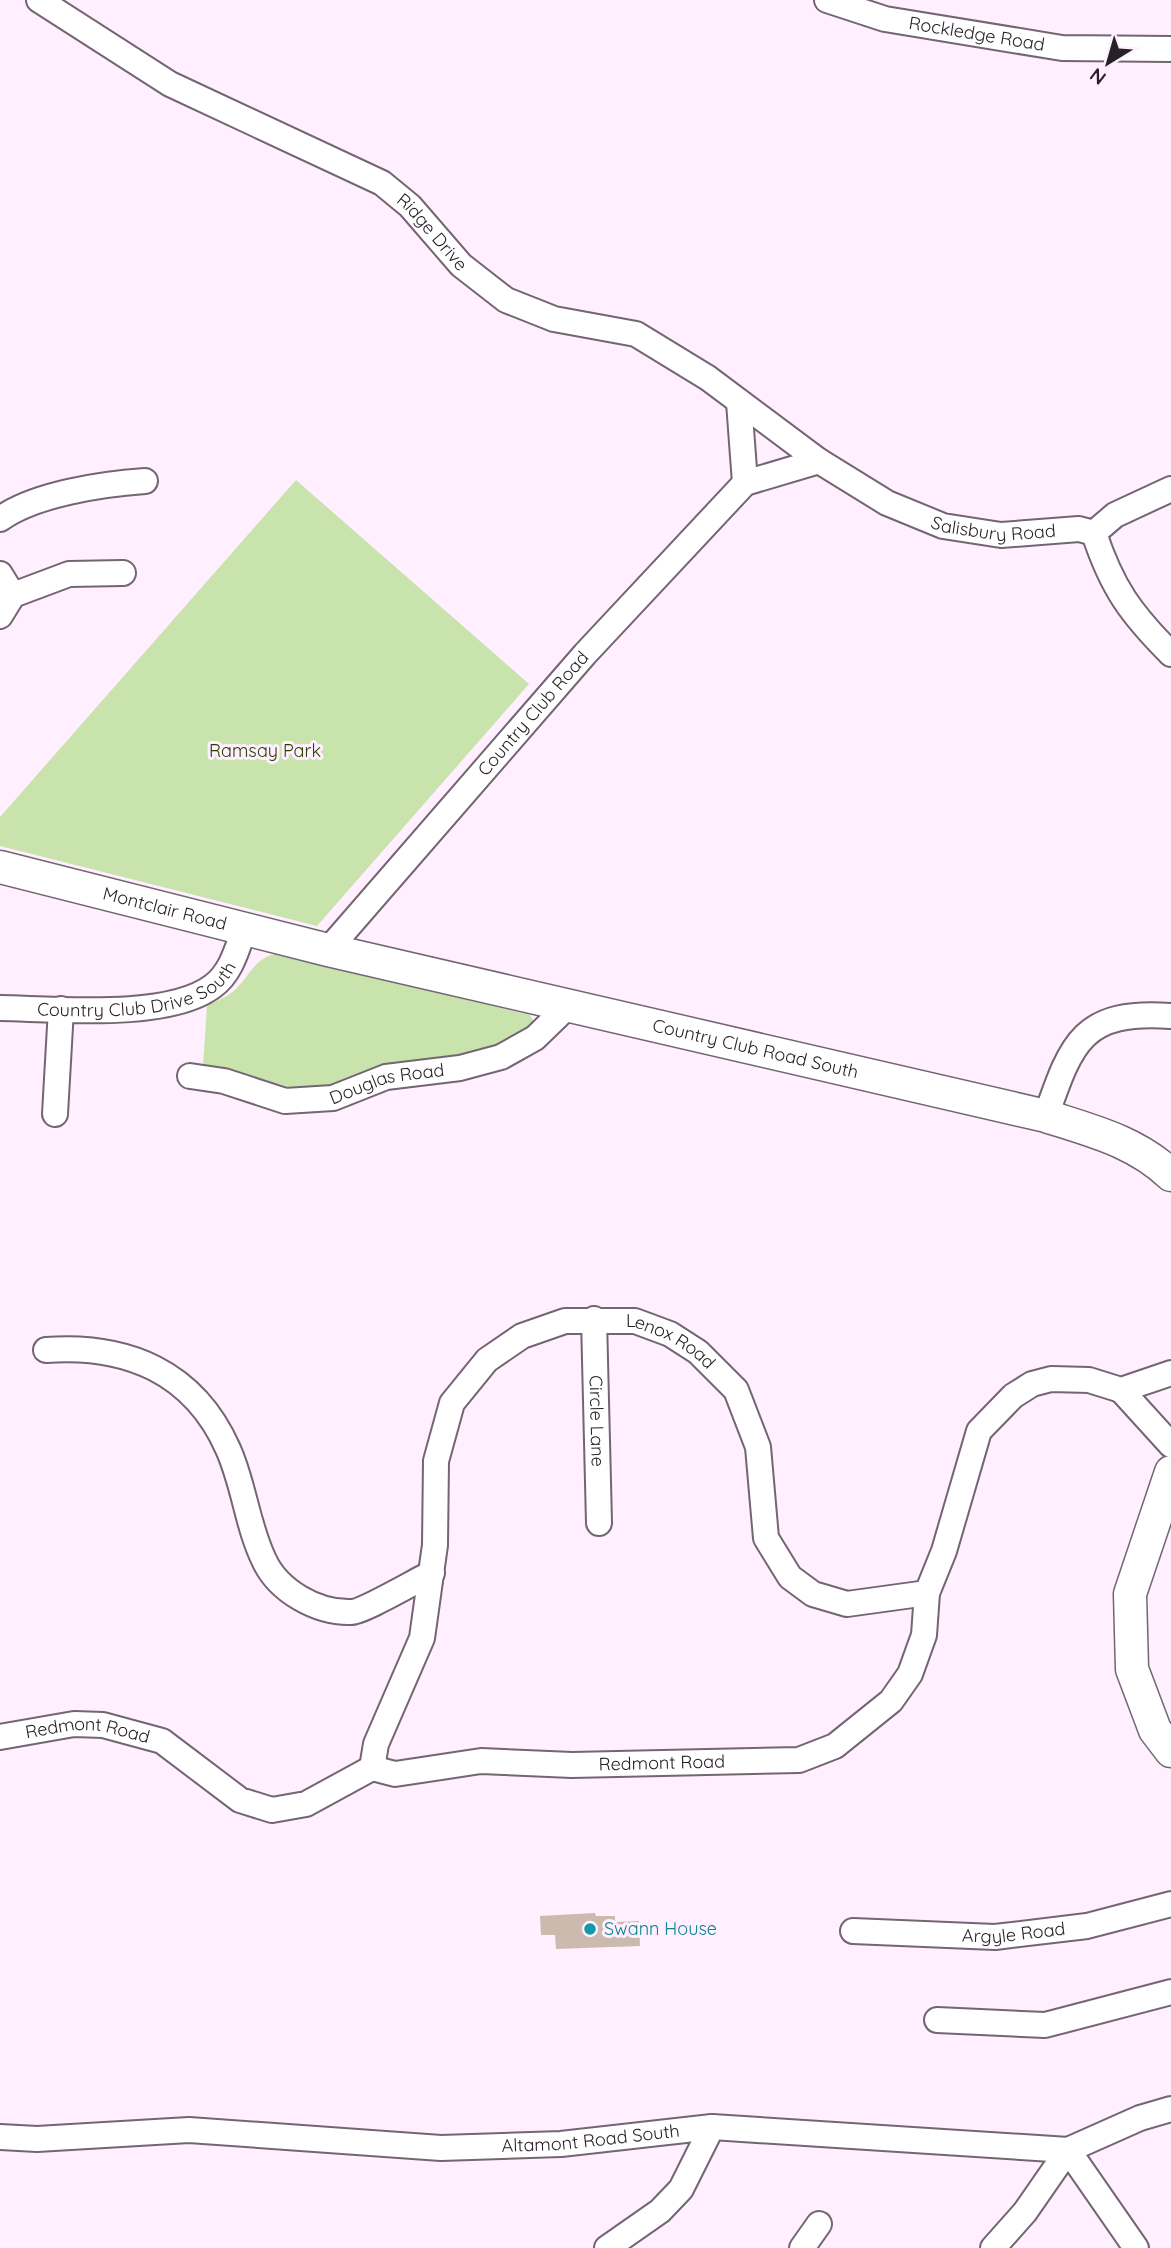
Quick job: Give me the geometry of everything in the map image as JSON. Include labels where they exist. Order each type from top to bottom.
[{"type":"main road","name":"Montclair Road","points":[[0,867],[328,950]]},
{"type":"main road","name":"Country Club Road South","points":[[328,950],[1046,1116],[1126,1142],[1153,1158],[1171,1175]]},
{"type":"main road","points":[[1171,1472],[1130,1594],[1132,1669],[1155,1730],[1171,1751]]},
{"type":"street","name":"Ridge Drive","points":[[39,0],[170,84],[382,183],[410,206],[461,265],[506,300],[554,318],[636,334],[739,402],[819,461]]},
{"type":"street","name":"Rockledge Road","points":[[827,0],[884,19],[1062,48],[1171,49]]},
{"type":"street","points":[[739,402],[745,483],[819,461]]},
{"type":"street","name":"Salisbury Road","points":[[819,461],[887,503],[943,526],[1001,535],[1079,529],[1094,533]]},
{"type":"street","points":[[0,519],[25,506],[92,487],[145,481]]},
{"type":"street","name":"Country Club Road","points":[[328,950],[585,654],[745,483]]},
{"type":"street","points":[[1171,489],[1115,515],[1094,533],[1106,569],[1133,616],[1171,654]]},
{"type":"street","points":[[0,616],[7,585],[69,574],[123,573]]},
{"type":"street","name":"Country Club Drive South","points":[[0,1008],[125,1010],[188,999],[214,986],[229,968],[244,930]]},
{"type":"street","name":"Douglas Road","points":[[190,1076],[225,1081],[285,1101],[333,1098],[386,1077],[460,1068],[500,1057],[535,1038],[569,1005]]},
{"type":"street","points":[[55,1114],[61,1009]]},
{"type":"street","points":[[1046,1116],[1066,1059],[1082,1038],[1109,1020],[1147,1014],[1171,1016]]},
{"type":"street","name":"Circle Lane","points":[[594,1319],[598,1524]]},
{"type":"street","name":"Lenox Road","points":[[372,1768],[376,1744],[422,1638],[435,1545],[436,1461],[452,1404],[487,1360],[522,1336],[565,1321],[635,1321],[670,1334],[698,1352],[736,1390],[758,1447],[766,1538],[790,1577],[813,1594],[847,1604],[927,1592]]},
{"type":"street","points":[[46,1350],[76,1348],[124,1355],[162,1370],[194,1396],[228,1448],[264,1561],[281,1584],[304,1602],[352,1612],[432,1573]]},
{"type":"street","points":[[1171,1373],[1121,1390],[1171,1445]]},
{"type":"street","name":"Redmont Road","points":[[0,1737],[74,1724],[103,1725],[162,1741],[240,1800],[272,1810],[306,1804],[372,1768],[395,1774],[481,1761],[572,1765],[799,1760],[835,1746],[891,1701],[910,1674],[924,1635],[927,1592],[944,1551],[979,1431],[1013,1396],[1032,1384],[1051,1379],[1089,1380],[1121,1390]]},
{"type":"street","name":"Argyle Road","points":[[853,1931],[995,1937],[1087,1926],[1171,1904]]},
{"type":"street","points":[[937,2020],[1045,2025],[1171,1992]]},
{"type":"street","name":"Altamont Road South","points":[[0,2137],[37,2139],[189,2130],[441,2148],[561,2144],[712,2127],[1068,2150],[1140,2118],[1171,2109]]},
{"type":"street","points":[[607,2248],[660,2211],[681,2189],[712,2127]]},
{"type":"street","points":[[993,2248],[1025,2212],[1068,2150],[1136,2248]]},
{"type":"street","points":[[802,2248],[819,2224]]},
{"type":"green space","name":"Ramsay Park","points":[[296,480],[529,684],[317,926],[0,846],[0,817]]},
{"type":"green space","points":[[278,954],[530,1015],[534,1022],[511,1048],[306,1095],[203,1066],[207,1006],[233,992],[259,962]]},
{"type":"building","name":"Swann House","points":[[595,1913],[596,1916],[615,1916],[615,1922],[639,1921],[640,1946],[556,1949],[555,1935],[541,1935],[540,1916]]},
{"type":"place","name":"Swann House","points":[[590,1929]]}]
